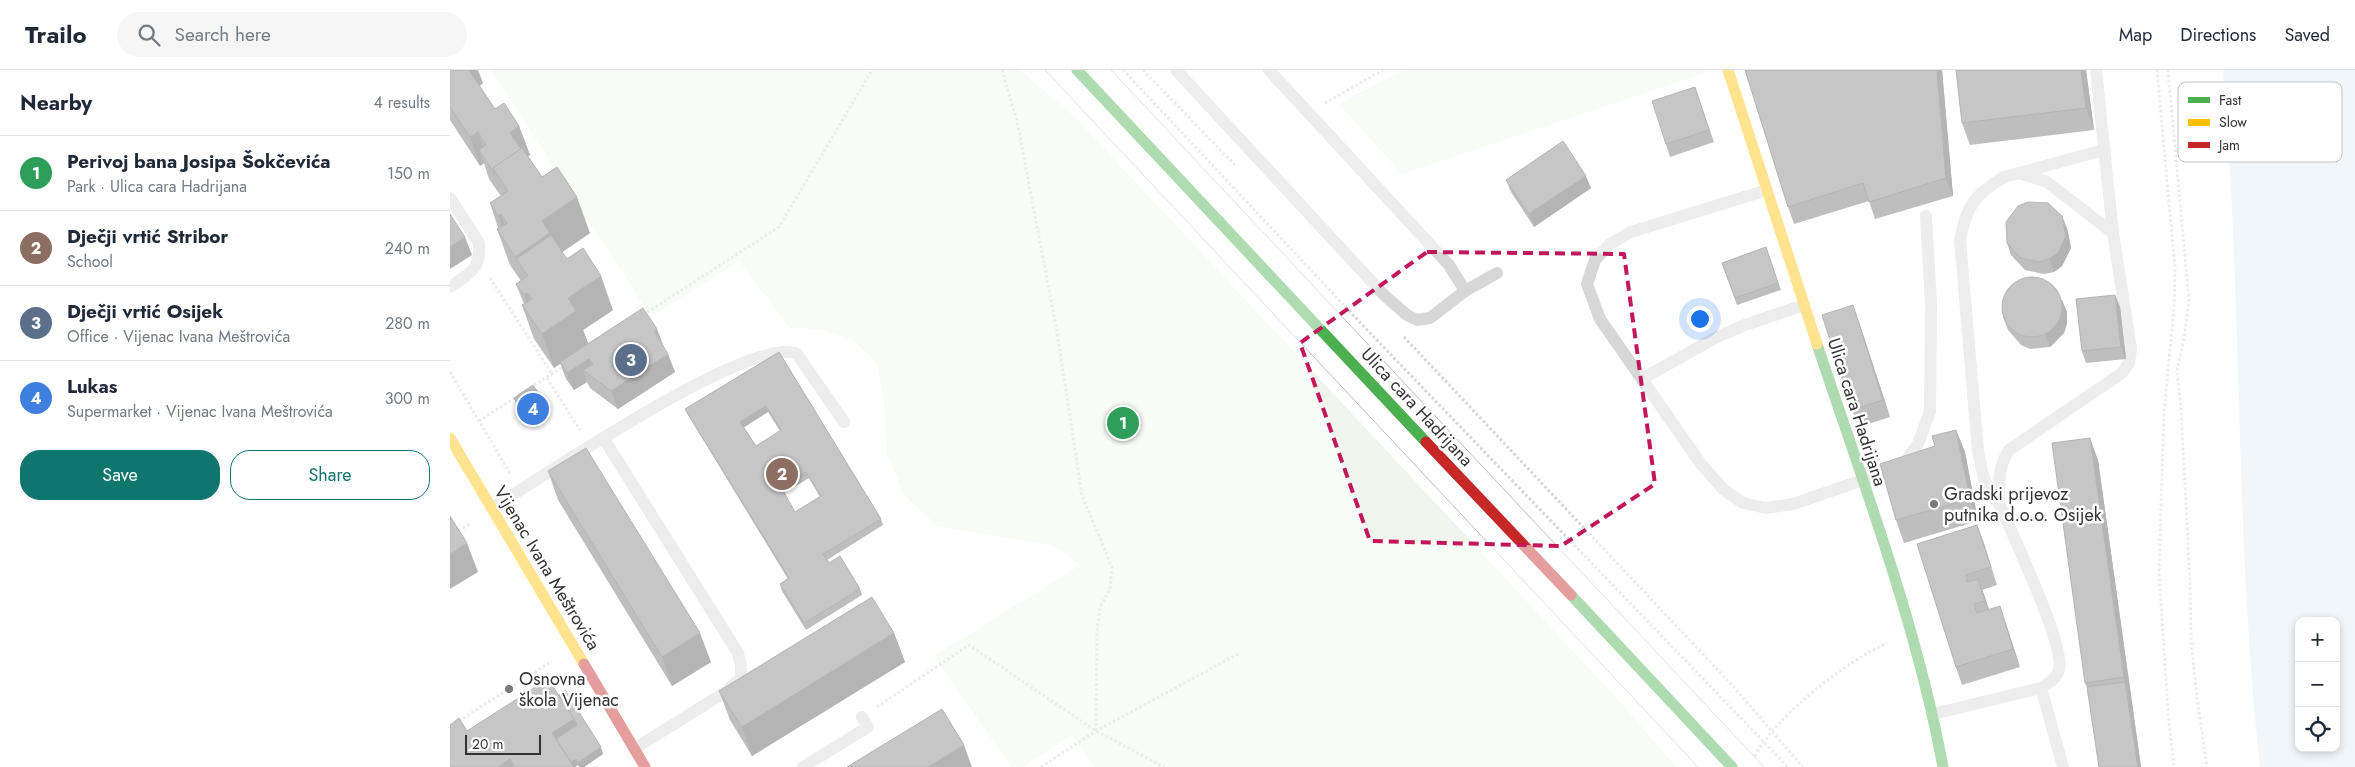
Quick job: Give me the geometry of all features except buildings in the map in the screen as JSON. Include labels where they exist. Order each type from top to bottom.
[{"type":"street","name":"Ulica cara Hadrijana","points":[[1077,70],[1732,767]]},
{"type":"street","name":"Ulica cara Hadrijana","points":[[1728,70],[1911,631],[1933,714],[1943,767]]},
{"type":"street","name":"Vijenac Ivana Meštrovića","points":[[450,438],[645,767]]},
{"type":"lane","points":[[1176,70],[1384,295],[1407,315],[1417,320],[1430,318],[1465,290],[1497,274]]},
{"type":"lane","points":[[1269,70],[1449,265],[1465,290]]},
{"type":"lane","points":[[1999,503],[1999,474],[2002,460],[2010,450],[2122,373],[2129,363],[2131,349],[2112,233],[2096,70]]},
{"type":"lane","points":[[1933,714],[2041,688],[2053,681],[2059,668],[2059,652],[2045,612],[1999,503],[1989,492],[1982,475],[1978,450],[1960,240],[1964,217],[1974,200],[1989,186],[2018,173],[2104,150]]},
{"type":"lane","points":[[2018,173],[2031,175],[2047,182],[2112,233]]},
{"type":"lane","points":[[1767,190],[1631,232],[1610,244],[1595,260],[1587,284],[1600,319],[1701,464],[1724,490],[1743,504],[1766,508],[1793,504],[1898,468],[1905,462],[1918,444],[1930,411],[1931,305],[1926,216]]},
{"type":"lane","points":[[450,198],[479,243],[479,261],[474,270],[450,286]]},
{"type":"lane","points":[[1642,379],[1715,338],[1745,325],[1804,305]]},
{"type":"lane","points":[[492,508],[690,388],[716,374],[778,351],[790,350],[797,354],[844,422]]},
{"type":"lane","points":[[604,439],[738,652],[741,666],[741,678],[727,691],[634,749]]},
{"type":"lane","points":[[2041,688],[2063,767]]},
{"type":"lane","points":[[803,767],[868,727],[862,717]]},
{"type":"lane","points":[[1940,748],[1950,767]]},
{"type":"path","points":[[634,320],[779,227],[872,70]]},
{"type":"path","points":[[1002,70],[1017,121],[1057,332],[1082,496],[1112,567],[1110,589],[1100,607],[1097,631],[1096,731]]},
{"type":"path","points":[[1123,70],[1370,333],[1703,676],[1762,742],[1788,767]]},
{"type":"path","points":[[1143,70],[1239,170]]},
{"type":"path","points":[[1372,70],[1374,75]]},
{"type":"path","points":[[1320,106],[1383,70]]},
{"type":"path","points":[[2158,70],[2175,269],[2174,308],[2164,412],[2159,570],[2168,712],[2174,767]]},
{"type":"path","points":[[2168,70],[2189,300],[2177,371],[2189,552],[2191,639],[2207,767]]},
{"type":"path","points":[[479,261],[552,374]]},
{"type":"path","points":[[1398,330],[1772,730],[1803,767]]},
{"type":"path","points":[[479,421],[568,363]]},
{"type":"path","points":[[547,378],[584,436]]},
{"type":"path","points":[[450,536],[474,521]]},
{"type":"path","points":[[1750,762],[1772,730],[1846,666],[1864,654],[1911,631]]},
{"type":"path","points":[[862,717],[969,645],[1096,731],[1164,767]]},
{"type":"path","points":[[1042,767],[1096,731],[1238,654]]},
{"type":"path","points":[[458,722],[557,658]]},
{"type":"highlighted area","points":[[1427,252],[1624,254],[1655,484],[1561,546],[1370,541],[1300,343]]},
{"type":"shaded area","points":[[491,70],[1020,70],[1074,116],[1623,705],[1676,767],[1095,767],[1072,735],[1024,767],[1011,767],[934,656],[1080,565],[1052,545],[937,526],[904,495],[887,453],[883,393],[876,362],[852,339],[820,329],[790,328],[739,261],[651,317]]},
{"type":"shaded area","points":[[1403,70],[1704,70],[1705,73],[1402,174],[1339,104]]},
{"type":"shaded area","points":[[2223,70],[2355,70],[2355,767],[2260,767],[2253,695],[2244,551],[2229,162],[2342,162],[2342,82],[2224,82]]},
{"type":"tram line","points":[[1045,70],[1698,767]]},
{"type":"tram line","points":[[1111,70],[1764,767]]},
{"type":"traffic: fast","points":[[1077,70],[1426,442]]},
{"type":"traffic: fast","points":[[1817,344],[1903,606],[1932,713],[1943,767]]},
{"type":"traffic: fast","points":[[1571,595],[1732,767]]},
{"type":"traffic: slow","points":[[1728,70],[1817,344]]},
{"type":"traffic: slow","points":[[450,438],[584,664]]},
{"type":"traffic: jam","points":[[1426,442],[1571,595]]},
{"type":"traffic: jam","points":[[584,664],[645,767]]},
{"type":"place","name":"Dječji vrtić Osijek","points":[[631,360]]},
{"type":"place","name":"Lukas","points":[[533,409]]},
{"type":"place","name":"Perivoj bana Josipa Šokčevića","points":[[1123,423]]},
{"type":"place","name":"Dječji vrtić Stribor","points":[[782,474]]},
{"type":"place","name":"Gradski prijevoz putnika d.o.o. Osijek","points":[[1934,504]]},
{"type":"place","name":"Osnovna škola Vijenac","points":[[509,689]]}]
